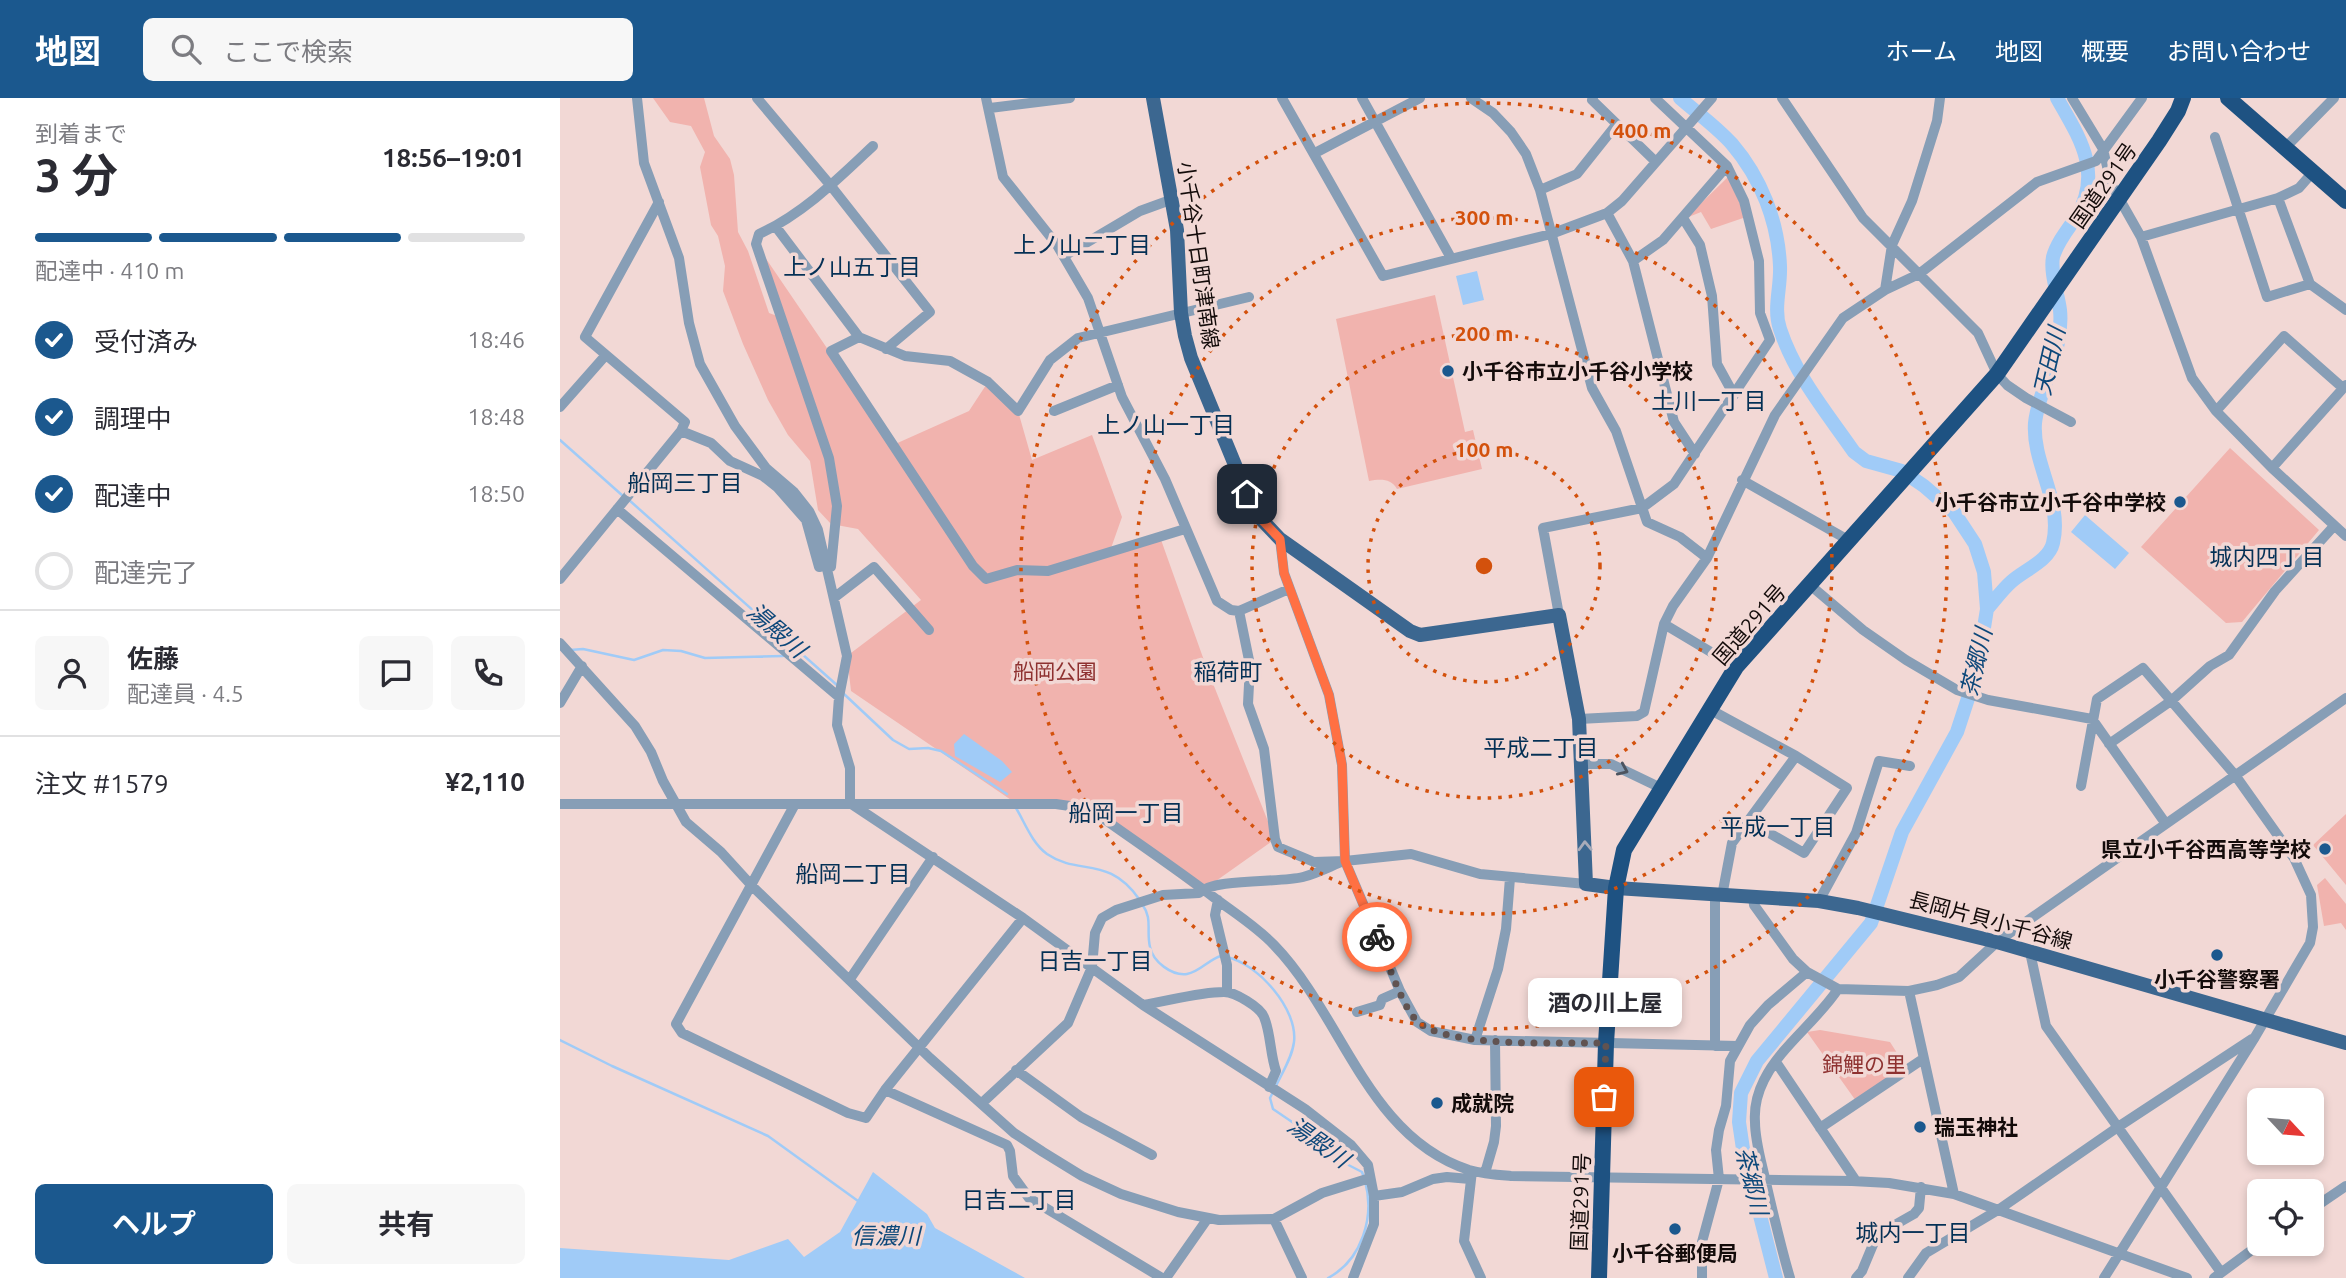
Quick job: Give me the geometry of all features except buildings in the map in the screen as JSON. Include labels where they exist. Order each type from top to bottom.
[{"type":"highway","name":"国道291号","points":[[1599,1278],[1606,1043],[1616,888],[1624,850],[1736,667],[1997,374],[2160,141],[2183,98]]},
{"type":"highway","points":[[2228,98],[2346,201]]},
{"type":"main road","name":"小千谷十日町津南線","points":[[1153,98],[1173,199],[1181,313],[1191,358],[1247,494],[1260,518],[1280,539],[1410,631],[1420,635],[1559,615]]},
{"type":"main road","points":[[1559,615],[1579,719],[1586,884],[1616,888]]},
{"type":"main road","name":"長岡片貝小千谷線","points":[[1616,888],[1819,901],[1892,915],[1997,942],[2346,1042]]},
{"type":"street","points":[[637,98],[644,163],[678,258],[689,323],[700,365],[735,426],[766,468],[789,487],[809,511],[818,530],[847,656],[839,695],[837,725],[850,768],[850,803]]},
{"type":"street","points":[[757,98],[831,186],[930,312],[886,349]]},
{"type":"street","points":[[1070,98],[988,103],[1003,177],[1064,256],[1088,298],[1118,384],[1165,479],[1217,601],[1231,610],[1239,611],[1289,589]]},
{"type":"street","points":[[1282,98],[1383,276],[1551,234],[1607,213],[1622,201],[1708,103]]},
{"type":"street","points":[[1362,98],[1451,258]]},
{"type":"street","points":[[1315,153],[1420,98]]},
{"type":"street","points":[[1471,98],[1493,113],[1527,155],[1540,190],[1592,388],[1616,431],[1647,522],[1680,537],[1707,558]]},
{"type":"street","points":[[1593,98],[1616,125],[1656,162]]},
{"type":"street","points":[[1559,615],[1543,528],[1642,508],[1674,484],[1770,340],[1760,313],[1759,261],[1744,201],[1727,166],[1655,98]]},
{"type":"street","points":[[1782,98],[1856,209],[1978,333],[1986,345],[1997,374],[2026,398],[2071,422]]},
{"type":"street","points":[[1885,290],[1892,245],[1912,201],[1937,121],[1940,98]]},
{"type":"street","points":[[2072,98],[2103,149],[2111,184],[2141,237],[2192,378],[2216,411],[2272,468],[2346,536]]},
{"type":"street","points":[[1579,719],[1637,716],[1644,712],[1664,624],[1673,606],[1707,558],[1775,415],[1843,318],[1885,290],[1919,274],[2037,183],[2096,161],[2142,98]]},
{"type":"street","points":[[2285,148],[2334,98]]},
{"type":"street","points":[[1540,190],[1577,174],[1616,125]]},
{"type":"street","points":[[2215,137],[2267,297],[2310,284]]},
{"type":"street","points":[[829,569],[837,506],[829,458],[756,244],[759,234],[776,227],[831,186],[873,146]]},
{"type":"street","points":[[1633,261],[1663,240],[1727,166]]},
{"type":"street","points":[[2141,237],[2278,198],[2299,188],[2313,172]]},
{"type":"street","points":[[2278,198],[2310,284],[2346,310]]},
{"type":"street","points":[[1064,256],[1140,211],[1173,199]]},
{"type":"street","points":[[560,579],[681,431],[685,422],[585,337],[659,202]]},
{"type":"street","points":[[1607,213],[1633,261],[1674,422],[1695,454]]},
{"type":"street","points":[[1683,218],[1700,246],[1712,296],[1717,364],[1734,395]]},
{"type":"street","points":[[776,227],[859,337],[905,356],[950,361],[988,382],[1018,411],[1050,360],[1078,338],[1250,297]]},
{"type":"street","points":[[859,337],[831,351],[973,566],[986,579],[1017,570],[1048,571],[1185,529]]},
{"type":"street","points":[[2216,411],[2284,337],[2344,387],[2272,468]]},
{"type":"street","points":[[560,407],[605,355]]},
{"type":"street","points":[[1054,411],[1118,384]]},
{"type":"street","points":[[681,431],[711,443],[730,461],[763,476],[777,487],[806,520],[819,567],[829,569]]},
{"type":"street","points":[[1742,480],[1850,541]]},
{"type":"street","points":[[617,509],[839,695]]},
{"type":"street","points":[[2109,744],[2171,701],[2210,666],[2229,655],[2274,591],[2334,526]]},
{"type":"street","points":[[1280,539],[1289,589],[1329,695],[1342,765],[1345,861],[1400,991],[1418,1021],[1431,1031],[1475,1040],[1738,1046]]},
{"type":"street","points":[[835,597],[874,567],[929,630]]},
{"type":"street","points":[[1810,585],[1863,630],[1906,660],[1957,690],[1988,700],[2092,719],[2166,824]]},
{"type":"street","points":[[1239,611],[1250,665],[1248,704],[1264,749],[1278,847],[1314,862],[1411,854],[1480,874],[1586,884]]},
{"type":"street","points":[[1664,624],[1736,667]]},
{"type":"street","points":[[560,643],[635,726],[686,822],[721,852],[752,886],[919,1048],[1014,1133],[1070,1170],[1121,1194],[1178,1212],[1208,1218],[1234,1221],[1274,1219],[1322,1193],[1367,1179]]},
{"type":"street","points":[[560,703],[582,666]]},
{"type":"street","points":[[2081,786],[2097,699],[2143,668],[2235,775],[2294,858],[2311,895],[2314,915],[2310,943],[2255,1037],[2104,1278]]},
{"type":"street","points":[[1753,897],[1755,905],[1783,946],[1807,972],[1837,988],[1909,991],[1959,977],[1997,942],[2346,698]]},
{"type":"street","points":[[1709,709],[1796,756],[1847,788],[1804,853],[1750,822]]},
{"type":"street","points":[[1715,1046],[1718,896],[1732,843],[1796,756]]},
{"type":"street","points":[[1819,901],[1856,832],[1879,761],[1910,766]]},
{"type":"street","points":[[1583,764],[1611,764],[1661,788]]},
{"type":"street","points":[[850,803],[1023,918],[1143,1005],[1325,1124],[1351,1145],[1368,1165],[1367,1179],[1374,1196],[1374,1224],[1353,1278]]},
{"type":"street","points":[[560,804],[1056,804],[1090,809],[1261,932],[1287,959],[1319,1003],[1384,1109],[1407,1135],[1471,1175]]},
{"type":"street","points":[[795,804],[676,1024],[682,1033],[848,1113],[866,1118],[885,1090],[1023,918]]},
{"type":"street","points":[[850,979],[933,857]]},
{"type":"street","points":[[982,1103],[1068,1023],[1092,967],[1094,933],[1102,918],[1115,910],[1163,895],[1199,893],[1203,889],[1228,884],[1302,878],[1345,861]]},
{"type":"street","points":[[1475,1040],[1498,969],[1506,929],[1510,878]]},
{"type":"street","points":[[1218,900],[1215,915],[1224,954],[1227,991]]},
{"type":"street","points":[[2030,952],[2046,1026],[2161,1186],[2217,1275],[2247,1253]]},
{"type":"street","points":[[1702,1278],[1702,1242],[1719,1179],[1716,1150],[1726,1106],[1730,1061],[1750,1025],[1768,1005],[1807,972]]},
{"type":"street","points":[[1790,1278],[1774,1218],[1755,1123],[1763,1081],[1776,1062],[1825,1010],[1837,988]]},
{"type":"street","points":[[1143,1005],[1227,991],[1252,1005],[1265,1019],[1270,1053],[1276,1070],[1272,1089]]},
{"type":"street","points":[[1357,1012],[1380,1005],[1382,999],[1400,991]]},
{"type":"street","points":[[1909,991],[1954,1194]]},
{"type":"street","points":[[1908,1278],[1926,1253],[1998,1210],[2255,1037]]},
{"type":"street","points":[[1485,1173],[1496,1126],[1495,1041]]},
{"type":"street","points":[[1820,1128],[1923,1059]]},
{"type":"street","points":[[1776,1062],[1856,1181]]},
{"type":"street","points":[[1016,1070],[1081,1117],[1152,1156]]},
{"type":"street","points":[[885,1090],[1007,1145],[1013,1175],[1029,1198],[1164,1278],[1208,1218]]},
{"type":"street","points":[[1007,1145],[1014,1133]]},
{"type":"street","points":[[1374,1196],[1402,1192],[1433,1179],[1485,1173],[1511,1176],[1856,1181],[1954,1194],[2187,1278]]},
{"type":"street","points":[[1471,1175],[1464,1241],[1481,1278]]},
{"type":"street","points":[[2324,1201],[2346,1186]]},
{"type":"street","points":[[1856,1278],[1877,1235],[1914,1214],[1919,1208],[1922,1188]]},
{"type":"street","points":[[1274,1219],[1302,1278]]},
{"type":"green space","name":"船岡公園","points":[[653,98],[704,98],[714,136],[730,159],[734,175],[738,232],[748,251],[769,313],[780,317],[756,244],[893,445],[969,411],[988,382],[1018,411],[1032,460],[1092,435],[1122,517],[1110,551],[1160,537],[1206,666],[1275,839],[1199,893],[1090,809],[1017,804],[851,691],[847,656],[921,600],[858,529],[831,524],[818,510],[810,461],[788,435],[768,400],[723,291],[725,266],[718,236],[711,225],[700,167],[705,152],[691,126],[670,122]]},
{"type":"green space","points":[[1728,177],[1746,217],[1711,229],[1701,212],[1686,218]]},
{"type":"green space","points":[[1435,295],[1465,432],[1473,430],[1482,469],[1397,489],[1388,481],[1369,481],[1336,319]]},
{"type":"green space","points":[[2230,448],[2319,530],[2242,622],[2226,623],[2141,547]]},
{"type":"green space","points":[[2346,814],[2346,885],[2313,845]]},
{"type":"green space","points":[[2325,878],[2346,904],[2346,930],[2341,923],[2324,926],[2317,885]]},
{"type":"green space","name":"錦鯉の里","points":[[1820,1030],[1890,1042],[1906,1067],[1856,1101],[1807,1032]]},
{"type":"water","points":[[1477,271],[1484,300],[1463,305],[1456,276]]},
{"type":"water","points":[[2085,515],[2129,553],[2115,569],[2071,532]]},
{"type":"water","points":[[964,734],[1002,761],[1012,772],[1000,782],[955,756],[954,744]]},
{"type":"water","name":"信濃川","points":[[873,1172],[927,1214],[935,1228],[1025,1278],[560,1278],[560,1248],[729,1260],[788,1239],[804,1257],[840,1232]]},
{"type":"waterway","name":"茶郷川","points":[[1680,98],[1732,144],[1751,171],[1766,201],[1779,249],[1778,321],[1786,346],[1812,393],[1854,452],[1866,461],[1902,471],[1954,512],[1975,544],[1984,572],[1987,609],[1977,671],[1957,732],[1902,832],[1871,923],[1757,1061],[1741,1093],[1739,1122],[1743,1149],[1776,1278]]},
{"type":"waterway","name":"天田川","points":[[1987,609],[2011,582],[2047,555],[2053,543],[2054,512],[2038,453],[2035,423],[2060,330],[2053,257],[2085,200],[2088,184],[2088,169],[2080,141],[2057,98]]},
{"type":"waterway","name":"湯殿川","points":[[560,440],[623,496]]},
{"type":"waterway","name":"湯殿川","points":[[629,500],[838,686]]},
{"type":"waterway","points":[[570,650],[583,649],[634,660],[663,650],[681,651],[705,658],[783,656]]},
{"type":"waterway","name":"湯殿川","points":[[844,694],[893,740],[909,749],[928,748],[941,751],[1007,794]]},
{"type":"waterway","name":"湯殿川","points":[[1016,808],[1033,839],[1047,854],[1071,864],[1116,876],[1139,899]]},
{"type":"waterway","name":"湯殿川","points":[[1142,904],[1147,915],[1152,953],[1164,967],[1175,973],[1187,974],[1221,956]]},
{"type":"waterway","name":"湯殿川","points":[[1227,957],[1239,961],[1263,978],[1283,1002],[1290,1016],[1294,1029],[1293,1048],[1275,1088]]},
{"type":"waterway","points":[[560,1040],[768,1136],[858,1201]]},
{"type":"waterway","name":"湯殿川","points":[[1272,1094],[1270,1098],[1273,1109],[1298,1126],[1333,1157],[1363,1175]]},
{"type":"waterway","name":"湯殿川","points":[[1328,1278],[1350,1260],[1363,1236],[1368,1209],[1365,1181]]},
{"type":"way so far","points":[[1377,937],[1411,1013],[1431,1031],[1475,1040],[1606,1043],[1604,1097]]},
{"type":"place","name":"小千谷市立小千谷小学校","points":[[1448,371]]},
{"type":"place","name":"小千谷市立小千谷中学校","points":[[2180,502]]},
{"type":"place","name":"県立小千谷西高等学校","points":[[2325,849]]},
{"type":"place","name":"小千谷警察署","points":[[2217,955]]},
{"type":"place","name":"酒の川上屋","points":[[1604,1097]]},
{"type":"place","name":"成就院","points":[[1437,1103]]},
{"type":"place","name":"瑞玉神社","points":[[1920,1127]]},
{"type":"place","name":"小千谷郵便局","points":[[1675,1229]]},
{"type":"district","name":"上ノ山二丁目","points":[[1082,244]]},
{"type":"district","name":"上ノ山五丁目","points":[[852,266]]},
{"type":"district","name":"土川一丁目","points":[[1709,400]]},
{"type":"district","name":"上ノ山一丁目","points":[[1166,424]]},
{"type":"district","name":"船岡三丁目","points":[[685,482]]},
{"type":"district","name":"城内四丁目","points":[[2267,556]]},
{"type":"district","name":"稲荷町","points":[[1228,671]]},
{"type":"district","name":"平成二丁目","points":[[1541,747]]},
{"type":"district","name":"船岡一丁目","points":[[1126,812]]},
{"type":"district","name":"平成一丁目","points":[[1778,826]]},
{"type":"district","name":"船岡二丁目","points":[[853,873]]},
{"type":"district","name":"日吉一丁目","points":[[1095,960]]},
{"type":"district","name":"日吉二丁目","points":[[1019,1199]]},
{"type":"district","name":"城内一丁目","points":[[1913,1232]]},
{"type":"route","points":[[1247,494],[1260,518],[1280,539],[1284,573],[1329,695],[1342,765],[1345,861],[1377,937]]}]
